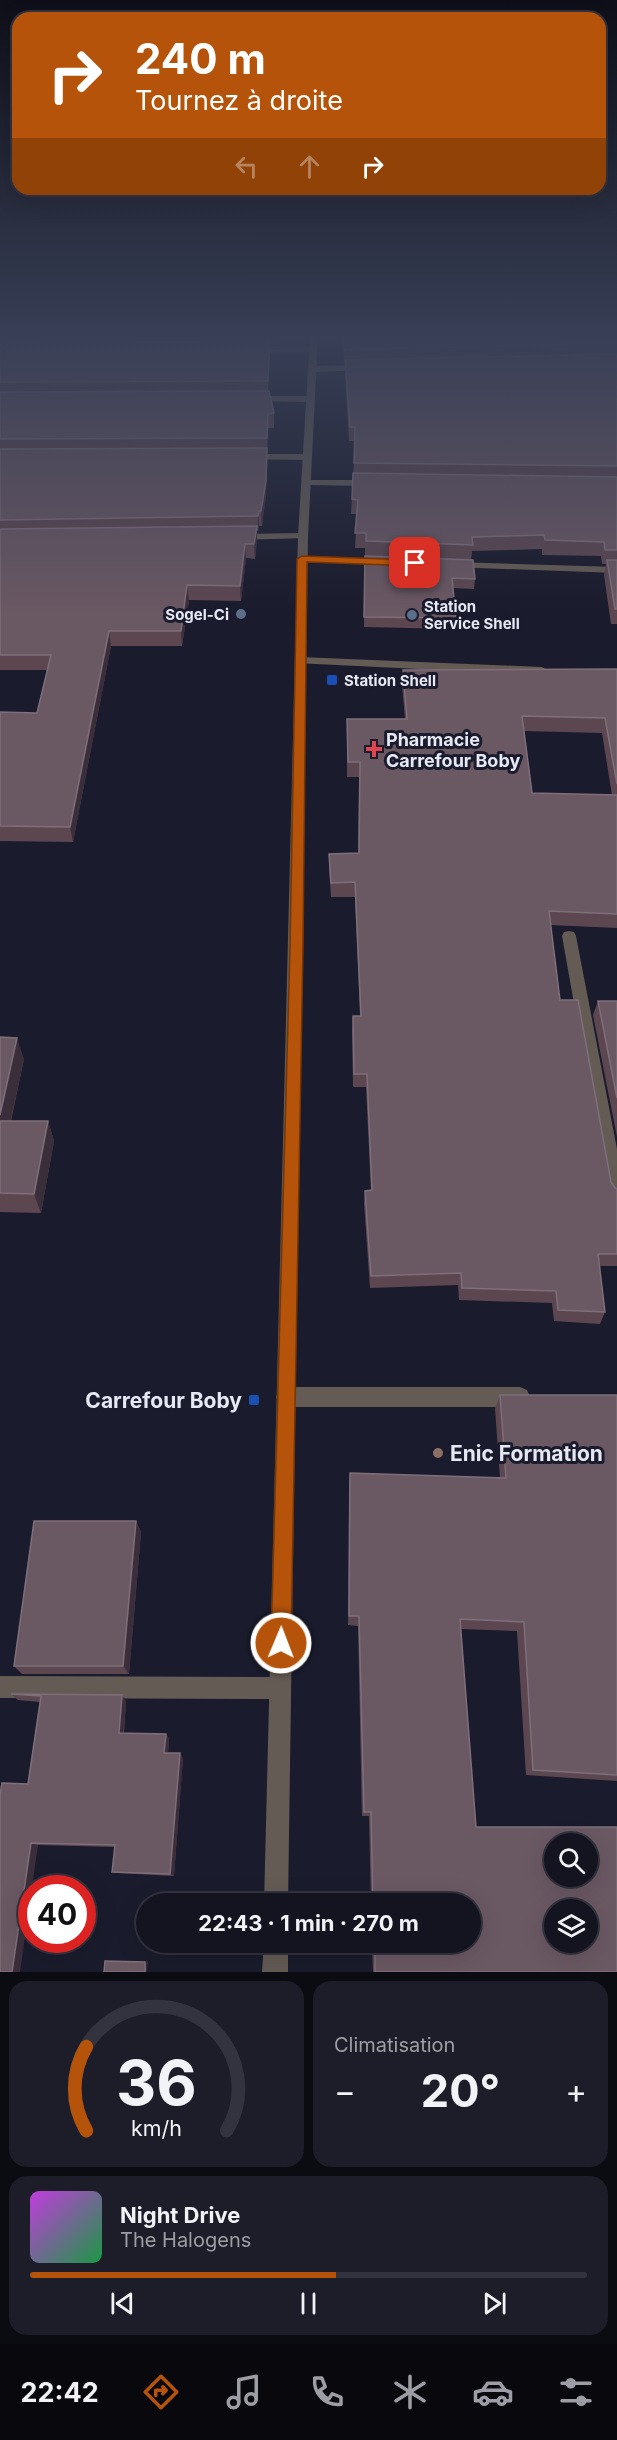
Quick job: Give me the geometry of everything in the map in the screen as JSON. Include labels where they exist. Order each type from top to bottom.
[{"type":"street","points":[[276,1893],[297,935],[302,559],[309,429]]},
{"type":"street","points":[[236,457],[307,457]]},
{"type":"street","points":[[305,482],[377,483]]},
{"type":"street","points":[[221,537],[303,536]]},
{"type":"street","points":[[302,559],[395,562]]},
{"type":"street","points":[[442,564],[617,570]]},
{"type":"street","points":[[300,661],[558,671]]},
{"type":"street","points":[[569,936],[617,1194]]},
{"type":"street","points":[[286,1397],[534,1397]]},
{"type":"street","points":[[0,1687],[280,1688]]},
{"type":"street","points":[[275,1972],[276,1953]]},
{"type":"building","points":[[0,429],[267,429],[267,438],[0,439]]},
{"type":"building","points":[[355,429],[617,429],[617,466],[354,463]]},
{"type":"building","points":[[267,448],[266,481],[261,511],[258,516],[0,520],[0,449]]},
{"type":"building","points":[[353,473],[617,477],[617,550],[605,550],[604,542],[545,540],[544,535],[472,537],[473,545],[366,541],[366,533],[355,533],[358,500],[352,499]]},
{"type":"building","points":[[257,526],[254,544],[245,544],[240,586],[187,585],[181,631],[109,631],[70,827],[0,826],[0,712],[37,713],[51,655],[0,655],[0,529]]},
{"type":"building","points":[[365,556],[473,560],[475,579],[452,578],[456,618],[364,617]]},
{"type":"building","points":[[607,560],[617,560],[617,609],[615,609]]},
{"type":"building","points":[[617,669],[617,784],[605,718],[522,716],[532,793],[617,795],[617,914],[549,911],[560,1000],[578,1000],[611,1182],[617,1189],[617,1254],[598,1254],[605,1312],[558,1310],[556,1291],[462,1288],[461,1273],[371,1276],[365,1191],[372,1190],[367,1074],[354,1074],[353,1016],[361,1016],[355,882],[331,883],[329,854],[359,853],[360,762],[348,762],[347,719],[407,719],[403,670]]},
{"type":"building","points":[[598,1001],[617,1001],[617,1098]]},
{"type":"building","points":[[0,1037],[17,1038],[0,1115]]},
{"type":"building","points":[[0,1121],[48,1121],[34,1194],[0,1193]]},
{"type":"building","points":[[500,1395],[617,1395],[617,1775],[533,1770],[524,1622],[460,1619],[476,1827],[617,1827],[617,1972],[375,1972],[375,1953],[481,1953],[481,1893],[373,1893],[371,1812],[364,1812],[359,1616],[349,1616],[350,1473],[506,1478]]},
{"type":"building","points":[[34,1521],[136,1521],[123,1666],[14,1666]]},
{"type":"building","points":[[11,1694],[122,1695],[119,1733],[166,1734],[164,1753],[180,1753],[170,1874],[112,1872],[115,1845],[31,1843],[26,1875],[18,1875],[18,1931],[12,1972],[0,1972],[0,1795],[2,1783],[28,1784],[41,1696]]},
{"type":"building","points":[[105,1961],[145,1962],[145,1972],[104,1972]]},
{"type":"place","name":"Sogel-Ci","points":[[241,614]]},
{"type":"place","name":"Station Service Shell","points":[[412,615]]},
{"type":"place","name":"Station Shell","points":[[332,680]]},
{"type":"place","name":"Pharmacie Carrefour Boby","points":[[374,749]]},
{"type":"place","name":"Carrefour Boby","points":[[254,1400]]},
{"type":"place","name":"Enic Formation","points":[[438,1453]]},
{"type":"route","points":[[281,1643],[297,947],[302,559],[415,563]]}]
